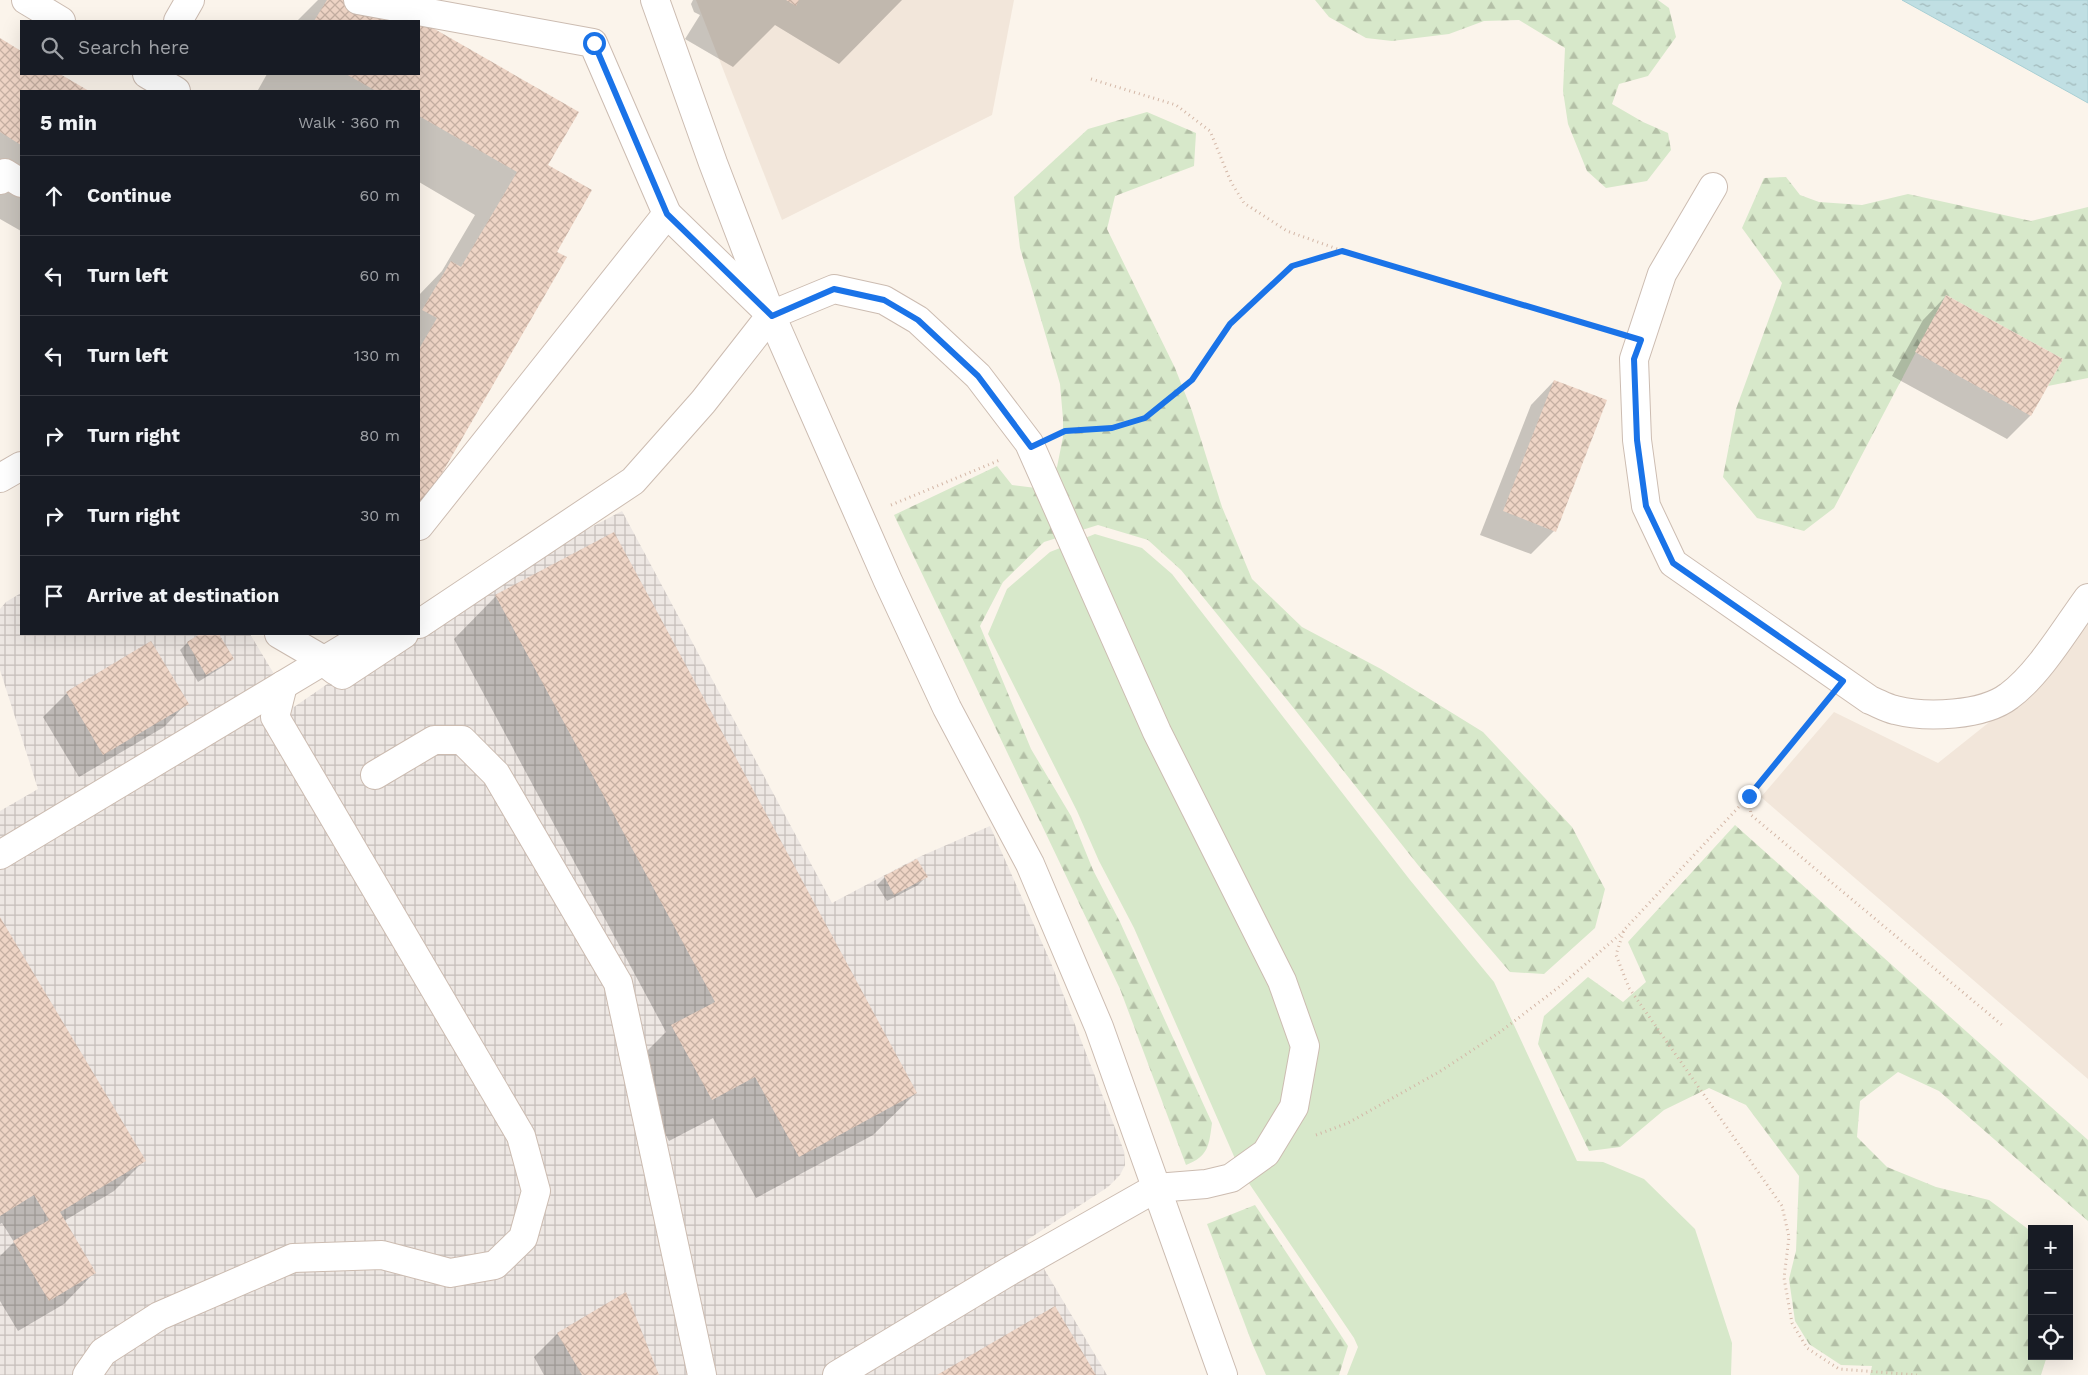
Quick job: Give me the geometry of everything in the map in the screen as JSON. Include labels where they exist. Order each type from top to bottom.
[{"type":"lane","points":[[26,0],[59,20]]},
{"type":"lane","points":[[179,20],[190,0]]},
{"type":"lane","points":[[358,0],[594,43],[667,214],[772,316]]},
{"type":"lane","points":[[655,0],[713,163],[772,316],[860,517],[947,708],[1030,864],[1098,1027],[1224,1375]]},
{"type":"lane","points":[[139,90],[147,75]]},
{"type":"lane","points":[[150,75],[174,90]]},
{"type":"lane","points":[[1714,187],[1662,274],[1634,359],[1637,440],[1646,506],[1673,563],[1870,700],[1894,710],[1925,714],[1963,712],[1983,708],[2008,696],[2030,676],[2088,598]]},
{"type":"lane","points":[[420,525],[667,214]]},
{"type":"lane","points":[[420,623],[633,481],[703,402],[772,316],[834,289],[884,300],[918,320],[978,376],[1031,447],[1157,732],[1282,981],[1304,1046],[1294,1107],[1266,1153],[1231,1178],[1206,1184],[1156,1188],[1008,1272],[837,1375]]},
{"type":"lane","points":[[0,478],[20,467]]},
{"type":"lane","points":[[281,635],[316,655],[342,675]]},
{"type":"lane","points":[[316,655],[332,635]]},
{"type":"lane","points":[[0,854],[366,635]]},
{"type":"lane","points":[[342,675],[371,635]]},
{"type":"lane","points":[[342,675],[402,635]]},
{"type":"lane","points":[[87,1375],[103,1352],[159,1316],[293,1258],[382,1255],[450,1272],[495,1265],[523,1238],[531,1210],[536,1191],[521,1136],[275,717],[283,686]]},
{"type":"lane","points":[[375,775],[434,740],[462,740],[496,774],[618,983],[702,1375]]},
{"type":"path","points":[[1090,79],[1176,105],[1210,131],[1231,182],[1244,203],[1287,231],[1342,251],[1641,340]]},
{"type":"path","points":[[860,517],[1031,447],[1065,431],[1112,428],[1145,418],[1192,380],[1230,324],[1292,266],[1342,251]]},
{"type":"path","points":[[1266,1153],[1348,1124],[1439,1072],[1500,1032],[1544,999],[1624,930],[1749,796],[1843,681]]},
{"type":"path","points":[[1749,796],[1751,815],[2002,1025]]},
{"type":"path","points":[[1624,930],[1616,956],[1629,988],[1782,1206],[1789,1237],[1784,1278],[1792,1323],[1807,1348],[1839,1369],[1917,1375]]},
{"type":"shaded area","points":[[696,0],[1014,0],[992,115],[782,220]]},
{"type":"shaded area","points":[[622,511],[832,903],[919,857],[990,826],[1051,963],[1124,1151],[1125,1165],[1120,1175],[1108,1187],[1027,1240],[1107,1375],[0,1375],[0,811],[38,789],[0,670],[0,609],[6,602],[20,594],[20,635],[251,635],[294,707],[398,635],[420,635],[420,620],[436,609]]},
{"type":"shaded area","points":[[2088,619],[2088,1079],[1761,797],[1834,712],[1938,763],[2012,704]]},
{"type":"green space","points":[[1315,0],[1658,0],[1669,8],[1676,37],[1648,76],[1619,84],[1612,104],[1643,122],[1668,133],[1671,150],[1647,181],[1606,188],[1587,171],[1568,124],[1563,91],[1565,48],[1519,20],[1484,21],[1449,34],[1392,41],[1366,38],[1329,17]]},
{"type":"green space","points":[[1147,112],[1196,133],[1194,166],[1115,196],[1107,229],[1175,368],[1192,411],[1222,507],[1252,579],[1302,627],[1381,669],[1483,732],[1572,827],[1605,889],[1595,928],[1544,974],[1510,972],[1418,865],[1181,570],[1148,540],[1098,525],[1044,542],[1003,582],[980,626],[1031,749],[1071,816],[1093,870],[1120,922],[1212,1123],[1209,1144],[1204,1154],[1194,1162],[1186,1165],[1120,989],[894,515],[997,466],[1012,485],[1036,488],[1057,467],[1063,437],[1060,384],[1020,248],[1014,197],[1088,129]]},
{"type":"green space","points":[[1786,177],[1800,195],[1819,202],[1862,205],[1908,194],[2031,221],[2088,207],[2088,378],[2048,386],[2063,359],[1946,295],[1834,508],[1804,531],[1757,518],[1723,477],[1736,409],[1782,283],[1742,228],[1764,178]]},
{"type":"green space","points":[[1095,534],[1142,548],[1172,574],[1410,880],[1494,982],[1577,1161],[1603,1162],[1644,1179],[1695,1229],[1732,1343],[1731,1375],[1347,1375],[1358,1347],[1354,1338],[1240,1170],[1134,928],[1099,861],[1077,811],[988,634],[1007,589],[1050,552]]},
{"type":"green space","points":[[1735,825],[2088,1140],[2088,1221],[1939,1091],[1898,1072],[1860,1101],[1857,1137],[1887,1167],[1936,1187],[1989,1200],[2028,1229],[2028,1360],[2046,1360],[2041,1375],[1870,1375],[1872,1366],[1841,1365],[1809,1344],[1795,1321],[1789,1279],[1796,1251],[1799,1176],[1746,1105],[1709,1088],[1664,1110],[1620,1147],[1589,1151],[1538,1044],[1544,1016],[1588,977],[1623,1002],[1646,982],[1628,942]]},
{"type":"green space","points":[[1255,1205],[1348,1346],[1339,1375],[1266,1375],[1207,1224]]},
{"type":"water","points":[[1902,0],[2088,0],[2088,103],[2072,94]]},
{"type":"building","points":[[327,0],[384,0],[419,20],[315,20]]},
{"type":"building","points":[[786,0],[799,0],[796,6]]},
{"type":"building","points":[[420,21],[579,112],[548,165],[592,190],[557,252],[567,257],[420,511],[420,347],[437,318],[422,310],[451,261],[461,267],[517,172],[420,117],[420,90],[374,90],[348,75],[420,75]]},
{"type":"building","points":[[0,38],[20,50],[20,75],[62,75],[87,90],[20,90],[20,144],[0,132]]},
{"type":"building","points":[[1946,295],[2063,359],[2031,416],[1915,352]]},
{"type":"building","points":[[1554,380],[1607,400],[1556,532],[1503,511]]},
{"type":"building","points":[[614,532],[917,1093],[799,1157],[755,1077],[712,1100],[671,1025],[715,1002],[495,595]]},
{"type":"building","points":[[198,635],[220,635],[234,659],[206,675],[187,642]]},
{"type":"building","points":[[151,641],[189,704],[103,755],[66,692]]},
{"type":"building","points":[[917,859],[928,877],[894,895],[884,876]]},
{"type":"building","points":[[0,917],[146,1161],[60,1212],[96,1273],[49,1301],[13,1241],[49,1220],[34,1195],[0,1216]]},
{"type":"building","points":[[626,1292],[659,1375],[582,1375],[557,1333]]},
{"type":"building","points":[[1055,1306],[1096,1375],[937,1375],[1033,1319]]},
{"type":"route","points":[[594,43],[667,214],[772,316],[834,289],[884,300],[918,320],[978,376],[1031,447],[1065,431],[1112,428],[1145,418],[1192,380],[1230,324],[1292,266],[1342,251],[1641,340],[1634,359],[1637,440],[1646,506],[1673,563],[1843,681],[1749,796]]}]
